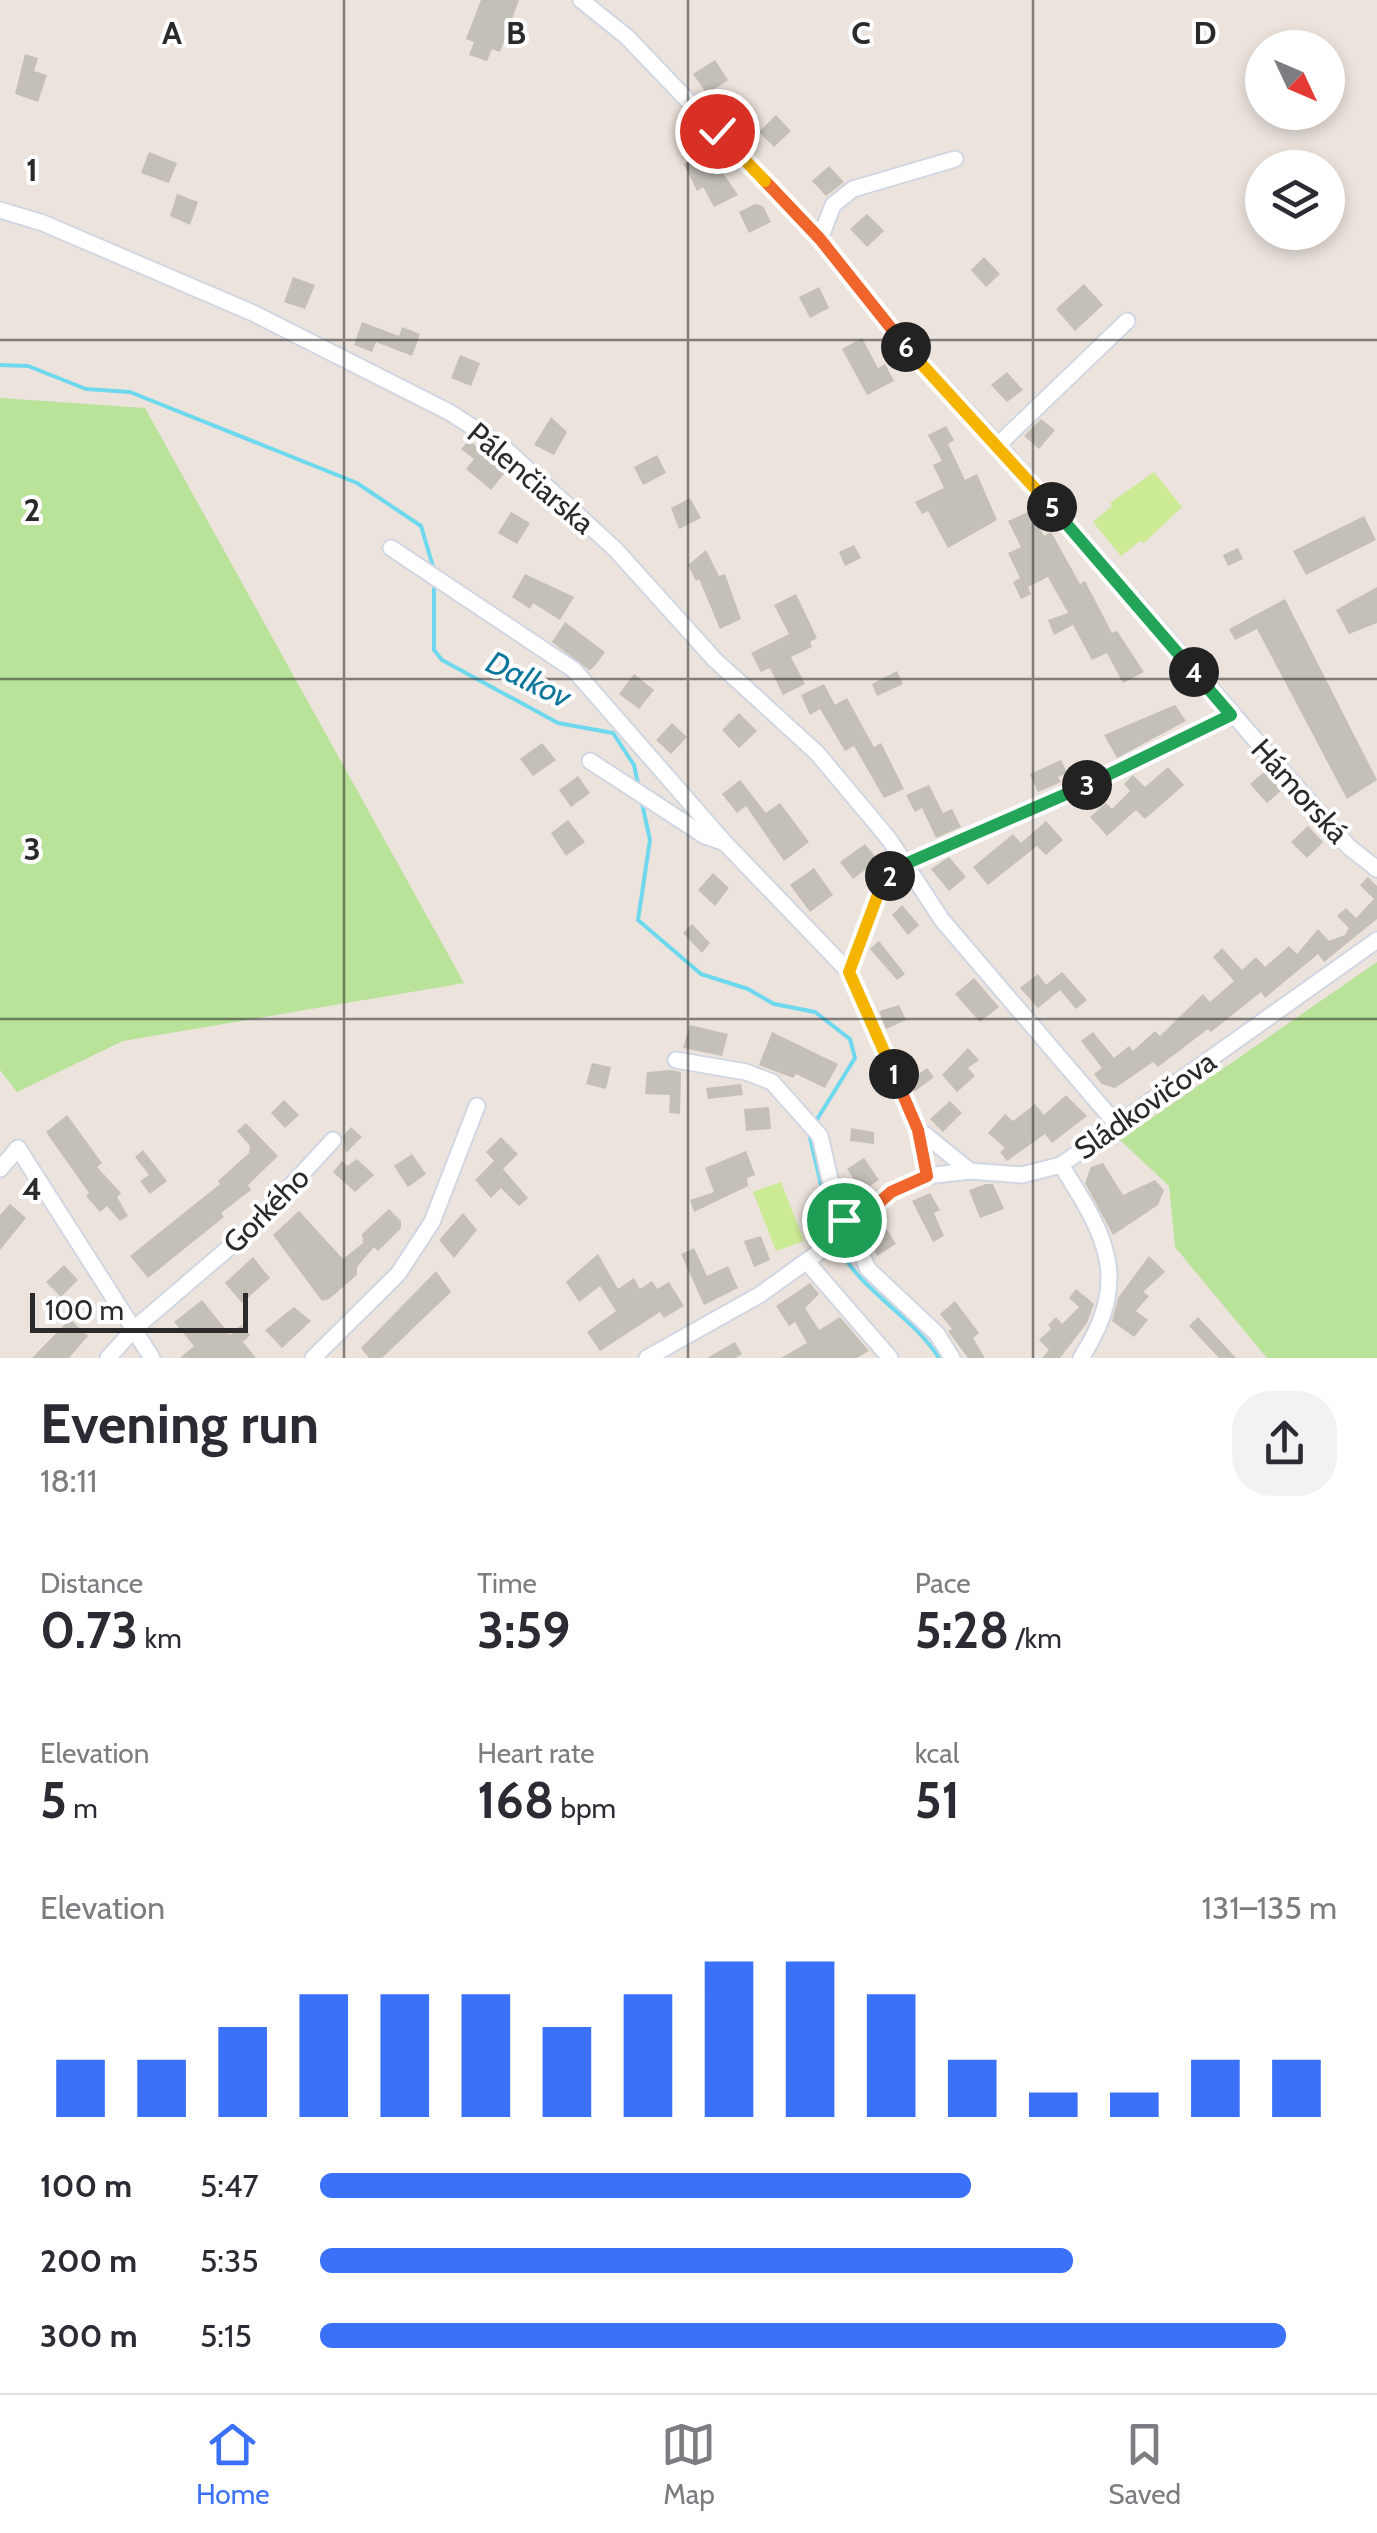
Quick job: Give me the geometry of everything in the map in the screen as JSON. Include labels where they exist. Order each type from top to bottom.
[{"type":"street","name":"Hámorská","points":[[581,0],[627,37],[820,239],[897,337],[998,445],[1231,715],[1348,847],[1377,869]]},
{"type":"street","points":[[820,239],[833,205],[853,189],[955,158]]},
{"type":"street","name":"Pálenčiarska","points":[[0,210],[43,223],[253,313],[450,412],[502,446],[615,549],[716,660],[817,753],[889,839],[903,865],[995,985],[1118,1126]]},
{"type":"street","points":[[998,445],[1127,321]]},
{"type":"street","points":[[391,548],[574,670],[724,843],[849,972],[918,1130],[927,1176]]},
{"type":"street","points":[[849,972],[883,881],[903,865],[1106,776],[1231,715]]},
{"type":"street","points":[[590,761],[705,836],[724,843]]},
{"type":"street","name":"Sládkovičova","points":[[647,1358],[762,1294],[840,1237],[891,1192],[927,1176],[970,1171],[1022,1175],[1061,1164],[1377,940]]},
{"type":"street","points":[[676,1060],[746,1072],[772,1082],[818,1134],[840,1237],[937,1334],[952,1358]]},
{"type":"street","points":[[312,1358],[398,1274],[432,1222],[477,1106]]},
{"type":"street","points":[[918,1130],[970,1171]]},
{"type":"street","name":"Gorkého","points":[[108,1358],[134,1329],[252,1228],[333,1140]]},
{"type":"street","points":[[0,1169],[18,1148],[152,1358]]},
{"type":"street","points":[[1061,1164],[1101,1226],[1108,1258],[1103,1324],[1081,1358]]},
{"type":"street","points":[[807,1262],[890,1358]]},
{"type":"green space","points":[[0,398],[145,408],[464,983],[123,1041],[17,1092],[0,1070]]},
{"type":"green space","points":[[1154,472],[1182,507],[1144,543],[1140,541],[1121,556],[1093,522],[1112,506],[1110,503]]},
{"type":"green space","points":[[1377,962],[1377,1358],[1267,1358],[1175,1247],[1169,1186],[1120,1140]]},
{"type":"green space","points":[[781,1182],[804,1241],[776,1251],[753,1192]]},
{"type":"building","points":[[481,0],[519,0],[500,52],[492,49],[487,61],[469,55],[474,42],[466,39]]},
{"type":"building","points":[[25,54],[38,58],[34,71],[47,75],[38,102],[15,94]]},
{"type":"building","points":[[715,60],[728,80],[707,94],[693,74]]},
{"type":"building","points":[[776,115],[791,131],[774,147],[759,132]]},
{"type":"building","points":[[149,152],[177,163],[169,183],[141,173]]},
{"type":"building","points":[[709,153],[738,195],[714,207],[703,187],[697,191],[684,164]]},
{"type":"building","points":[[829,166],[844,182],[826,196],[812,181]]},
{"type":"building","points":[[177,194],[198,202],[190,225],[170,216]]},
{"type":"building","points":[[755,204],[763,206],[771,222],[749,233],[739,212]]},
{"type":"building","points":[[867,214],[884,231],[867,247],[850,229]]},
{"type":"building","points":[[984,257],[1000,274],[986,287],[971,270]]},
{"type":"building","points":[[293,277],[315,285],[305,309],[284,302]]},
{"type":"building","points":[[1084,284],[1103,305],[1075,331],[1056,309]]},
{"type":"building","points":[[819,287],[829,308],[810,318],[799,297]]},
{"type":"building","points":[[362,322],[399,336],[402,327],[420,334],[412,356],[376,342],[372,352],[354,345]]},
{"type":"building","points":[[862,338],[878,368],[885,364],[894,381],[867,395],[842,349]]},
{"type":"building","points":[[460,355],[480,363],[471,386],[451,378]]},
{"type":"building","points":[[1007,372],[1023,390],[1007,402],[991,385]]},
{"type":"building","points":[[551,417],[567,432],[554,455],[534,445]]},
{"type":"building","points":[[1041,419],[1055,430],[1039,449],[1024,436]]},
{"type":"building","points":[[946,426],[954,440],[948,444],[965,480],[977,474],[997,520],[948,548],[928,511],[922,514],[915,502],[944,488],[933,465],[942,461],[928,435]]},
{"type":"building","points":[[469,440],[506,471],[491,490],[466,469],[474,459],[461,449]]},
{"type":"building","points":[[657,455],[666,473],[643,485],[634,467]]},
{"type":"building","points":[[690,498],[701,518],[679,529],[671,508]]},
{"type":"building","points":[[1030,511],[1044,536],[1051,532],[1080,584],[1085,581],[1112,633],[1117,631],[1144,672],[1123,683],[1107,653],[1092,660],[1073,625],[1054,635],[1048,620],[1068,613],[1048,577],[1028,587],[1031,594],[1021,599],[1013,582],[1020,578],[1008,553],[1021,547],[1008,521]]},
{"type":"building","points":[[511,512],[530,523],[517,544],[498,533]]},
{"type":"building","points":[[1364,516],[1376,540],[1306,575],[1293,551]]},
{"type":"building","points":[[854,545],[861,558],[845,566],[839,552]]},
{"type":"building","points":[[1238,548],[1243,559],[1228,566],[1223,555]]},
{"type":"building","points":[[706,550],[719,576],[725,574],[741,619],[720,629],[699,579],[696,581],[688,565]]},
{"type":"building","points":[[525,574],[574,597],[560,620],[533,603],[530,609],[512,597]]},
{"type":"building","points":[[1377,587],[1377,623],[1349,634],[1336,610]]},
{"type":"building","points":[[796,594],[817,638],[810,642],[812,647],[791,657],[805,684],[783,695],[770,668],[761,672],[751,653],[789,634],[774,605]]},
{"type":"building","points":[[1285,599],[1377,780],[1347,799],[1257,629],[1235,640],[1229,629]]},
{"type":"building","points":[[565,622],[605,652],[589,670],[552,642]]},
{"type":"building","points":[[897,671],[903,684],[877,696],[872,684]]},
{"type":"building","points":[[634,674],[654,690],[639,709],[619,694]]},
{"type":"building","points":[[824,684],[835,705],[847,698],[874,747],[881,743],[904,789],[884,798],[854,746],[845,751],[820,709],[810,715],[801,695]]},
{"type":"building","points":[[1175,705],[1186,721],[1117,758],[1104,735]]},
{"type":"building","points":[[739,713],[757,731],[739,748],[722,730]]},
{"type":"building","points":[[672,723],[687,737],[671,754],[656,740]]},
{"type":"building","points":[[542,743],[556,760],[533,776],[520,759]]},
{"type":"building","points":[[1061,760],[1067,773],[1058,777],[1061,782],[1038,792],[1030,774]]},
{"type":"building","points":[[1168,767],[1184,785],[1145,819],[1136,810],[1107,836],[1090,817],[1106,803],[1112,809],[1130,791],[1124,784],[1133,775],[1145,787]]},
{"type":"building","points":[[1265,771],[1282,790],[1267,803],[1250,784]]},
{"type":"building","points":[[578,776],[590,793],[571,807],[559,790]]},
{"type":"building","points":[[740,780],[766,813],[780,803],[809,842],[784,861],[746,806],[737,813],[722,794]]},
{"type":"building","points":[[929,785],[943,813],[952,809],[961,827],[936,838],[922,808],[915,812],[906,795]]},
{"type":"building","points":[[568,820],[585,842],[566,856],[551,833]]},
{"type":"building","points":[[1046,821],[1063,840],[1046,855],[1037,846],[988,885],[973,867],[1013,834],[1021,843]]},
{"type":"building","points":[[1308,826],[1323,842],[1307,858],[1291,842]]},
{"type":"building","points":[[865,844],[878,860],[853,879],[840,862]]},
{"type":"building","points":[[949,857],[966,877],[949,891],[931,869]]},
{"type":"building","points":[[814,868],[833,895],[810,912],[790,885]]},
{"type":"building","points":[[713,873],[729,888],[715,906],[698,890]]},
{"type":"building","points":[[1368,877],[1377,886],[1377,919],[1324,962],[1318,954],[1265,998],[1261,992],[1158,1067],[1153,1062],[1115,1088],[1102,1084],[1094,1074],[1102,1068],[1081,1041],[1093,1032],[1114,1058],[1129,1046],[1133,1051],[1155,1031],[1160,1036],[1203,994],[1210,1002],[1234,981],[1213,957],[1222,948],[1242,970],[1256,957],[1265,967],[1289,946],[1297,954],[1318,929],[1329,941],[1345,935],[1349,928],[1337,916],[1346,908],[1356,918],[1374,899],[1360,885]]},
{"type":"building","points":[[902,905],[919,925],[908,935],[892,915]]},
{"type":"building","points":[[692,924],[710,943],[702,953],[683,933]]},
{"type":"building","points":[[879,941],[905,974],[897,980],[870,949]]},
{"type":"building","points":[[1062,972],[1087,1000],[1076,1009],[1060,990],[1038,1008],[1020,988],[1038,974],[1046,985]]},
{"type":"building","points":[[974,978],[999,1007],[980,1022],[955,994]]},
{"type":"building","points":[[899,1005],[906,1020],[886,1029],[879,1011]]},
{"type":"building","points":[[690,1025],[728,1034],[722,1056],[683,1048]]},
{"type":"building","points":[[772,1032],[838,1064],[825,1088],[796,1074],[793,1078],[759,1065]]},
{"type":"building","points":[[968,1048],[979,1060],[968,1068],[975,1076],[957,1092],[942,1075]]},
{"type":"building","points":[[592,1063],[611,1067],[606,1089],[586,1084]]},
{"type":"building","points":[[927,1068],[934,1077],[914,1092],[909,1081]]},
{"type":"building","points":[[647,1072],[681,1072],[680,1114],[669,1113],[670,1095],[645,1094]]},
{"type":"building","points":[[741,1084],[743,1095],[708,1099],[706,1088]]},
{"type":"building","points":[[1066,1095],[1087,1116],[1052,1143],[1045,1134],[1007,1161],[1000,1152],[1005,1148],[988,1133],[1005,1114],[1013,1121],[1035,1104],[1044,1115]]},
{"type":"building","points":[[284,1100],[299,1115],[285,1128],[271,1113]]},
{"type":"building","points":[[950,1101],[962,1113],[943,1132],[930,1119]]},
{"type":"building","points":[[769,1107],[771,1129],[746,1131],[744,1109]]},
{"type":"building","points":[[67,1115],[102,1163],[97,1167],[121,1193],[117,1197],[128,1216],[120,1221],[107,1206],[100,1212],[86,1196],[89,1193],[46,1132]]},
{"type":"building","points":[[246,1123],[278,1156],[248,1185],[251,1190],[221,1213],[224,1217],[148,1278],[130,1256],[220,1184],[218,1181],[249,1153],[250,1146],[237,1131]]},
{"type":"building","points":[[351,1127],[362,1137],[346,1153],[343,1136]]},
{"type":"building","points":[[851,1128],[874,1132],[874,1144],[850,1141]]},
{"type":"building","points":[[501,1137],[518,1154],[503,1169],[528,1198],[519,1206],[501,1188],[491,1198],[475,1180],[494,1161],[486,1152]]},
{"type":"building","points":[[143,1150],[167,1181],[150,1194],[140,1181],[149,1175],[135,1157]]},
{"type":"building","points":[[746,1151],[755,1175],[747,1178],[748,1186],[694,1212],[690,1200],[714,1192],[705,1168]]},
{"type":"building","points":[[412,1154],[426,1174],[408,1187],[394,1166]]},
{"type":"building","points":[[864,1158],[879,1180],[862,1191],[847,1169]]},
{"type":"building","points":[[357,1159],[374,1175],[355,1192],[333,1172],[342,1161],[347,1166]]},
{"type":"building","points":[[1103,1163],[1123,1195],[1155,1180],[1164,1190],[1158,1205],[1113,1235],[1085,1183],[1091,1167]]},
{"type":"building","points":[[993,1184],[1004,1209],[980,1218],[969,1190]]},
{"type":"building","points":[[930,1193],[940,1210],[934,1213],[944,1236],[933,1242],[912,1201]]},
{"type":"building","points":[[10,1204],[26,1218],[0,1250],[0,1215]]},
{"type":"building","points":[[389,1209],[401,1221],[401,1228],[378,1251],[374,1247],[357,1267],[357,1275],[322,1301],[273,1235],[299,1211],[343,1259],[363,1243],[362,1234]]},
{"type":"building","points":[[463,1213],[477,1230],[454,1258],[439,1240]]},
{"type":"building","points":[[873,1225],[876,1230],[884,1225],[896,1244],[877,1256],[866,1236]]},
{"type":"building","points":[[761,1236],[770,1260],[754,1267],[744,1241]]},
{"type":"building","points":[[694,1248],[707,1276],[728,1266],[738,1288],[704,1305],[681,1254]]},
{"type":"building","points":[[598,1254],[618,1289],[634,1278],[640,1289],[652,1281],[657,1289],[669,1282],[684,1306],[664,1318],[660,1312],[600,1351],[587,1332],[616,1311],[600,1286],[579,1302],[566,1282]]},
{"type":"building","points":[[1149,1256],[1165,1272],[1143,1292],[1149,1296],[1136,1311],[1148,1320],[1134,1337],[1112,1321],[1118,1298]]},
{"type":"building","points":[[253,1257],[270,1278],[242,1303],[225,1283]]},
{"type":"building","points":[[64,1265],[78,1280],[61,1297],[46,1282]]},
{"type":"building","points":[[436,1271],[451,1292],[382,1358],[369,1358],[361,1348]]},
{"type":"building","points":[[810,1283],[819,1294],[805,1308],[819,1330],[840,1317],[869,1351],[857,1358],[781,1358],[807,1343],[795,1322],[789,1326],[776,1306]]},
{"type":"building","points":[[1076,1289],[1094,1304],[1087,1323],[1060,1358],[1042,1358],[1049,1350],[1039,1340],[1051,1329],[1048,1325],[1056,1317],[1062,1324],[1079,1307],[1069,1298]]},
{"type":"building","points":[[202,1300],[230,1335],[241,1325],[250,1335],[243,1342],[256,1358],[180,1358],[194,1346],[174,1322]]},
{"type":"building","points":[[955,1301],[979,1333],[973,1338],[985,1358],[968,1358],[948,1331],[952,1329],[940,1314]]},
{"type":"building","points":[[294,1307],[311,1321],[282,1348],[265,1330]]},
{"type":"building","points":[[1198,1317],[1236,1358],[1219,1358],[1189,1326]]},
{"type":"building","points":[[70,1319],[88,1336],[69,1358],[32,1358]]},
{"type":"building","points":[[735,1342],[742,1354],[736,1358],[707,1358]]},
{"type":"waterway","name":"Dalkov","points":[[0,365],[28,366],[86,389],[130,392],[357,483],[421,526],[434,570]]},
{"type":"waterway","name":"Dalkov","points":[[434,584],[434,650],[442,660],[558,723],[613,733],[634,765],[638,784]]},
{"type":"waterway","name":"Dalkov","points":[[642,803],[650,840],[638,920],[701,974],[748,989],[774,1004],[815,1012],[850,1039],[855,1058],[816,1121]]},
{"type":"waterway","name":"Dalkov","points":[[809,1133],[833,1236]]},
{"type":"waterway","name":"Dalkov","points":[[837,1244],[858,1275],[914,1328],[939,1358]]},
{"type":"route","points":[[717,131],[820,239],[897,337],[998,445],[1231,715],[1106,776],[903,865],[883,881],[849,972],[918,1130],[927,1176],[891,1192],[848,1231],[844,1220]]}]
